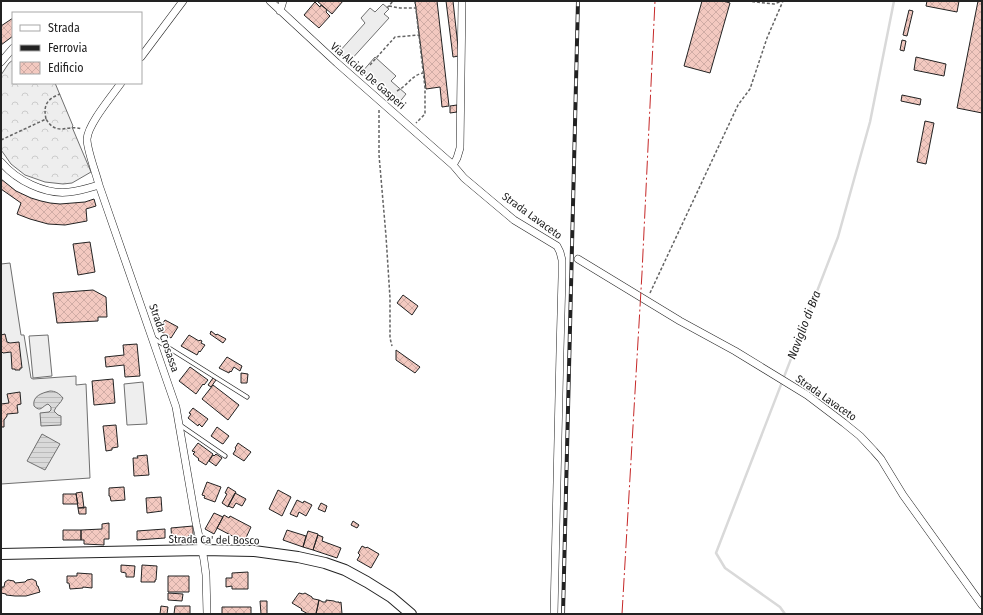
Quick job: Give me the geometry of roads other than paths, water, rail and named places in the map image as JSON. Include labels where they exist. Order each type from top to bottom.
[{"type":"street","points":[[142,56],[183,1]]},
{"type":"street","name":"Via Alcide De Gasperi","points":[[270,1],[337,63],[453,165]]},
{"type":"street","points":[[280,11],[283,1]]},
{"type":"street","points":[[453,165],[460,148],[462,1]]},
{"type":"street","points":[[1,62],[12,49]]},
{"type":"street","name":"Strada Crosassa","points":[[120,84],[94,121],[88,134],[88,148],[99,185],[176,407],[206,575],[207,614]]},
{"type":"street","points":[[1,162],[7,170],[20,180],[51,191],[68,193],[85,190],[99,185]]},
{"type":"street","name":"Strada Lavaceto","points":[[453,165],[464,178],[514,220],[557,246],[562,260],[554,614]]},
{"type":"street","name":"Strada Lavaceto","points":[[578,259],[646,301],[735,351],[807,395],[860,436],[887,466],[903,495],[982,605]]},
{"type":"street","name":"Strada Ca' del Bosco","points":[[1,554],[202,550],[254,551],[298,557],[325,563],[345,570],[391,597],[411,614]]},
{"type":"lane","points":[[152,337],[247,397]]},
{"type":"lane","points":[[180,424],[225,456]]},
{"type":"waterway","name":"Naviglio di Bra","points":[[785,614],[780,607],[725,568],[716,553],[838,237],[870,122],[894,1]]},
{"type":"railway","points":[[563,614],[578,1]]}]
